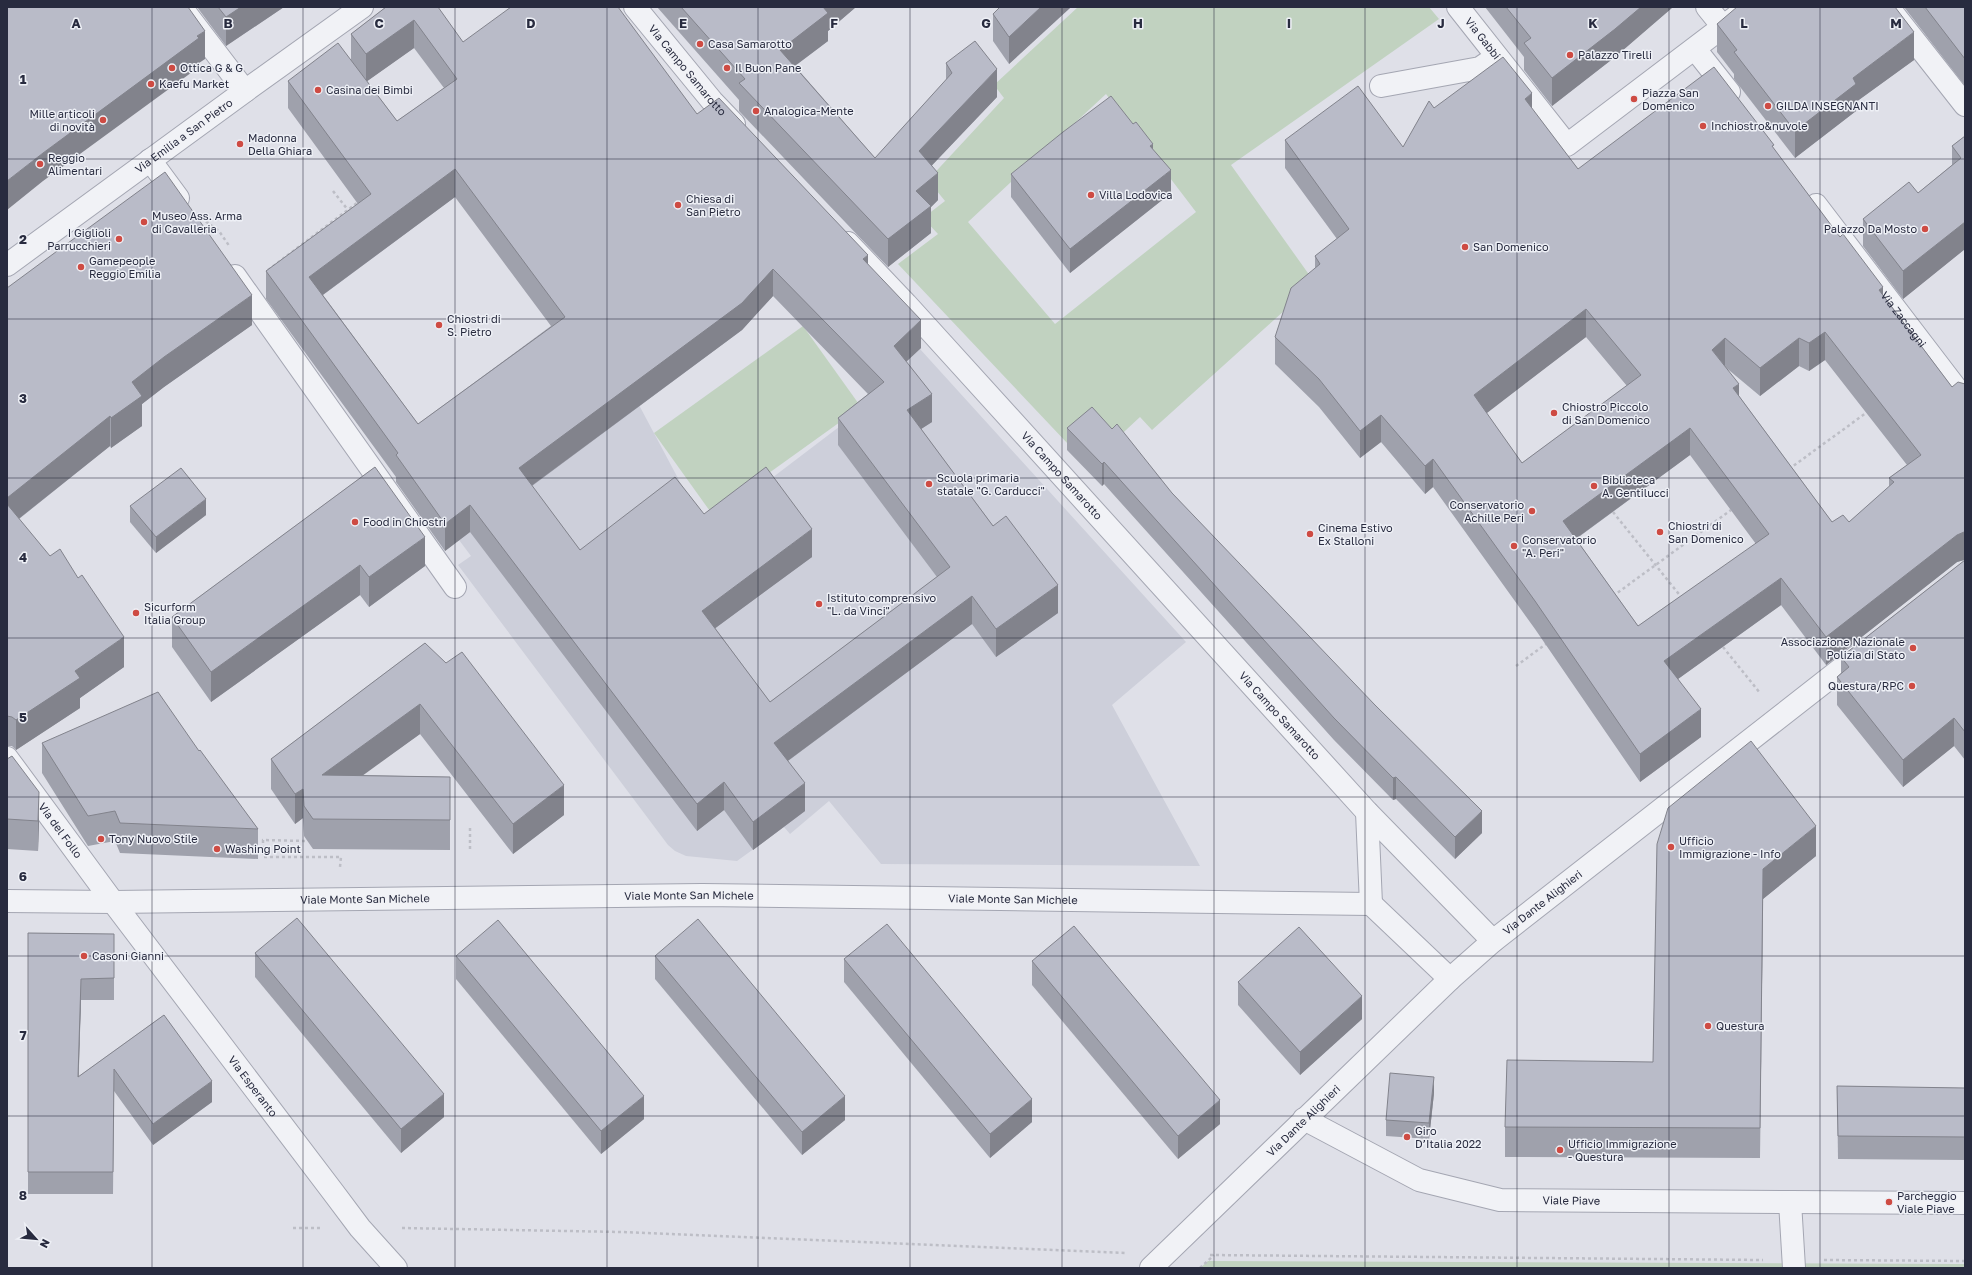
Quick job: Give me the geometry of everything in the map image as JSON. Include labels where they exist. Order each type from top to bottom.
[{"type":"street","points":[[181,7],[245,91]]},
{"type":"street","name":"Via Emilia a San Pietro","points":[[7,266],[150,160],[362,7]]},
{"type":"street","name":"Via Campo Samarotto","points":[[635,7],[712,100],[750,140]]},
{"type":"street","name":"Via Gabbi","points":[[1458,7],[1566,145],[1695,49]]},
{"type":"street","points":[[1707,7],[1724,28]]},
{"type":"street","points":[[1739,105],[1695,49],[1724,28],[1749,7]]},
{"type":"street","points":[[1888,7],[1965,105]]},
{"type":"street","points":[[1381,86],[1480,68],[1496,57]]},
{"type":"street","points":[[150,160],[186,208]]},
{"type":"street","name":"Via Zaccagni","points":[[1801,187],[1965,400]]},
{"type":"street","name":"Via Campo Samarotto","points":[[836,230],[912,310],[1367,812],[1493,940]]},
{"type":"street","points":[[228,256],[455,587]]},
{"type":"street","name":"Via Dante Alighieri","points":[[1151,1268],[1304,1119],[1450,979],[1493,940],[1878,640]]},
{"type":"street","name":"Via del Follo","points":[[7,758],[113,902]]},
{"type":"street","points":[[1367,812],[1370,904],[1450,979]]},
{"type":"street","name":"Viale Monte San Michele","points":[[7,901],[113,902],[710,895],[1370,904]]},
{"type":"street","name":"Via Esperanto","points":[[113,902],[360,1228],[396,1268]]},
{"type":"street","name":"Viale Piave","points":[[1304,1119],[1419,1180],[1500,1200],[1965,1203]]},
{"type":"street","points":[[1790,1202],[1794,1268]]},
{"type":"path","points":[[333,191],[348,210]]},
{"type":"path","points":[[266,271],[357,203]]},
{"type":"path","points":[[186,208],[218,231],[228,256]]},
{"type":"path","points":[[1784,472],[1866,413]]},
{"type":"path","points":[[1608,599],[1731,510]]},
{"type":"path","points":[[1613,512],[1685,601]]},
{"type":"path","points":[[1516,666],[1546,644]]},
{"type":"path","points":[[1723,647],[1780,716]]},
{"type":"path","points":[[470,826],[470,849]]},
{"type":"path","points":[[305,841],[263,840],[263,857],[341,857],[340,867]]},
{"type":"path","points":[[1200,1268],[1214,1255]]},
{"type":"shaded area","name":"Istituto comprensivo \"L. da Vinci\"","points":[[920,349],[1186,642],[1112,705],[1200,866],[881,864],[829,801],[790,834],[784,827],[737,861],[686,856],[675,851],[668,845],[458,565],[471,556],[459,540],[639,405],[705,529],[860,411],[870,396]]},
{"type":"green space","points":[[1078,7],[1429,7],[1439,19],[1231,165],[1315,283],[1152,430],[1140,417],[1112,443],[1068,444],[898,264],[938,234],[923,218],[945,201],[928,180],[1004,98],[994,85]],"holes":[[[1106,94],[1196,212],[1055,324],[968,222]]]},
{"type":"green space","points":[[803,326],[861,407],[712,514],[654,433]]},
{"type":"green space","points":[[1208,1261],[1965,1264],[1965,1268],[1200,1268]]},
{"type":"building","points":[[7,7],[188,7],[205,31],[197,36],[199,38],[7,181]]},
{"type":"building","points":[[218,7],[241,7],[226,17]]},
{"type":"building","points":[[386,7],[438,7],[463,42],[511,7],[618,7],[697,114],[719,98],[868,255],[863,259],[921,320],[894,346],[932,394],[907,410],[993,526],[1006,516],[1058,585],[996,629],[972,596],[774,743],[805,783],[753,822],[724,782],[697,804],[470,505],[445,524],[396,455],[398,453],[266,271],[371,194],[288,81],[338,43],[397,121],[457,79],[414,20],[366,54],[351,34]],"holes":[[[455,169],[565,317],[418,424],[309,277]],[[773,269],[884,382],[838,418],[950,567],[770,702],[702,611],[812,529],[766,467],[704,514],[675,477],[580,550],[519,468],[742,303]]]},
{"type":"building","points":[[681,7],[823,7],[828,13],[780,50],[875,158],[952,73],[946,63],[975,41],[997,69],[919,151],[938,173],[916,191],[931,206],[888,239],[739,83],[745,79]]},
{"type":"building","points":[[1000,7],[1041,7],[1009,37],[993,14]]},
{"type":"building","points":[[1506,7],[1641,7],[1552,78],[1524,43],[1531,38]]},
{"type":"building","points":[[1737,7],[1895,7],[1914,32],[1853,78],[1856,84],[1795,131],[1734,52],[1737,50],[1717,24]]},
{"type":"building","points":[[1925,7],[1965,7],[1965,59]]},
{"type":"building","points":[[1503,57],[1532,93],[1525,99],[1578,169],[1714,67],[1774,145],[1772,146],[1840,237],[1843,234],[1883,287],[1879,290],[1952,387],[1958,382],[1965,384],[1965,532],[1957,535],[1826,637],[1781,578],[1664,661],[1701,709],[1640,754],[1535,601],[1433,459],[1425,466],[1381,415],[1360,431],[1319,379],[1275,337],[1291,288],[1320,264],[1315,256],[1349,229],[1285,140],[1358,86],[1403,147],[1429,101],[1434,108]],"holes":[[[1586,309],[1641,375],[1522,463],[1474,395]],[[1825,332],[1921,455],[1889,478],[1894,482],[1849,522],[1843,515],[1832,522],[1733,388],[1739,384],[1712,350],[1725,338],[1760,368],[1799,338],[1809,343]],[[1690,428],[1769,534],[1638,626],[1563,521]]]},
{"type":"building","name":"Villa Lodovica","points":[[1111,96],[1133,124],[1136,122],[1153,144],[1150,146],[1171,170],[1070,249],[1011,174]]},
{"type":"building","points":[[1965,136],[1965,222],[1903,271],[1863,219],[1909,182],[1918,193],[1961,158],[1952,146]]},
{"type":"building","points":[[165,172],[252,295],[164,357],[132,382],[142,396],[111,418],[110,416],[7,498],[7,288]]},
{"type":"building","points":[[1092,407],[1112,429],[1117,424],[1172,493],[1375,705],[1482,811],[1455,837],[1396,777],[1393,778],[1334,718],[1104,462],[1102,464],[1067,428]]},
{"type":"building","points":[[375,467],[425,537],[369,577],[360,565],[211,672],[172,617]]},
{"type":"building","points":[[181,468],[206,499],[156,537],[130,506]]},
{"type":"building","points":[[7,504],[50,556],[60,549],[78,578],[82,575],[124,637],[75,671],[80,678],[16,720],[7,716]]},
{"type":"building","name":"Questura/RPC","points":[[1965,560],[1965,732],[1954,718],[1903,760],[1837,677],[1849,667],[1841,657]]},
{"type":"building","points":[[425,643],[446,663],[462,652],[564,785],[513,824],[420,704],[322,775],[450,777],[450,820],[313,819],[304,806],[303,789],[295,794],[271,759]]},
{"type":"building","points":[[158,692],[199,751],[200,750],[258,829],[120,823],[115,811],[88,816],[42,743]]},
{"type":"building","name":"Questura","points":[[1751,741],[1816,826],[1763,869],[1760,1128],[1505,1127],[1507,1060],[1653,1062],[1657,844],[1668,808]]},
{"type":"building","points":[[12,756],[39,792],[38,821],[7,819],[7,759]]},
{"type":"building","points":[[297,918],[444,1094],[401,1129],[255,953]]},
{"type":"building","points":[[698,919],[845,1096],[802,1132],[655,956]]},
{"type":"building","points":[[498,920],[644,1096],[601,1131],[456,956]]},
{"type":"building","points":[[887,924],[1032,1099],[990,1134],[844,959]]},
{"type":"building","points":[[1074,926],[1220,1100],[1178,1136],[1032,961]]},
{"type":"building","points":[[1299,927],[1362,996],[1300,1052],[1238,982]]},
{"type":"building","points":[[28,933],[114,934],[114,978],[81,979],[78,1077],[164,1015],[212,1081],[153,1124],[114,1069],[113,1172],[28,1172]]},
{"type":"building","points":[[1390,1073],[1434,1077],[1429,1123],[1386,1120]]},
{"type":"building","points":[[1837,1086],[1965,1088],[1965,1137],[1838,1136]]},
{"type":"place","name":"Casa Samarotto","points":[[700,44]]},
{"type":"place","name":"Palazzo Tirelli","points":[[1570,55]]},
{"type":"place","name":"Ottica G & G","points":[[172,68]]},
{"type":"place","name":"Il Buon Pane","points":[[727,68]]},
{"type":"place","name":"Kaefu Market","points":[[151,84]]},
{"type":"place","name":"Casina dei Bimbi","points":[[318,90]]},
{"type":"place","name":"Piazza San Domenico","points":[[1634,99]]},
{"type":"place","name":"GILDA INSEGNANTI","points":[[1768,106]]},
{"type":"place","name":"Analogica-Mente","points":[[756,111]]},
{"type":"place","name":"Mille articoli di novità","points":[[103,120]]},
{"type":"place","name":"Inchiostro&nuvole","points":[[1703,126]]},
{"type":"place","name":"Madonna Della Ghiara","points":[[240,144]]},
{"type":"place","name":"Reggio Alimentari","points":[[40,164]]},
{"type":"place","name":"Villa Lodovica","points":[[1091,195]]},
{"type":"place","name":"Chiesa di San Pietro","points":[[678,205]]},
{"type":"place","name":"Museo Ass. Arma di Cavalleria","points":[[144,222]]},
{"type":"place","name":"Palazzo Da Mosto","points":[[1925,229]]},
{"type":"place","name":"I Giglioli Parrucchieri","points":[[119,239]]},
{"type":"place","name":"San Domenico","points":[[1465,247]]},
{"type":"place","name":"Gamepeople Reggio Emilia","points":[[81,267]]},
{"type":"place","name":"Chiostri di S. Pietro","points":[[439,325]]},
{"type":"place","name":"Chiostro Piccolo di San Domenico","points":[[1554,413]]},
{"type":"place","name":"Scuola primaria statale \"G. Carducci\"","points":[[929,484]]},
{"type":"place","name":"Biblioteca A. Gentilucci","points":[[1594,486]]},
{"type":"place","name":"Conservatorio Achille Peri","points":[[1532,511]]},
{"type":"place","name":"Food in Chiostri","points":[[355,522]]},
{"type":"place","name":"Chiostri di San Domenico","points":[[1660,532]]},
{"type":"place","name":"Cinema Estivo Ex Stalloni","points":[[1310,534]]},
{"type":"place","name":"Conservatorio \"A. Peri\"","points":[[1514,546]]},
{"type":"place","name":"Istituto comprensivo \"L. da Vinci\"","points":[[819,604]]},
{"type":"place","name":"Sicurform Italia Group","points":[[136,613]]},
{"type":"place","name":"Associazione Nazionale Polizia di Stato","points":[[1913,648]]},
{"type":"place","name":"Questura/RPC","points":[[1912,686]]},
{"type":"place","name":"Tony Nuovo Stile","points":[[101,839]]},
{"type":"place","name":"Ufficio Immigrazione - Info","points":[[1671,847]]},
{"type":"place","name":"Washing Point","points":[[217,849]]},
{"type":"place","name":"Casoni Gianni","points":[[84,956]]},
{"type":"place","name":"Questura","points":[[1708,1026]]},
{"type":"place","name":"Giro D’Italia 2022","points":[[1407,1137]]},
{"type":"place","name":"Ufficio Immigrazione - Questura","points":[[1560,1150]]},
{"type":"place","name":"Parcheggio Viale Piave","points":[[1889,1202]]}]
